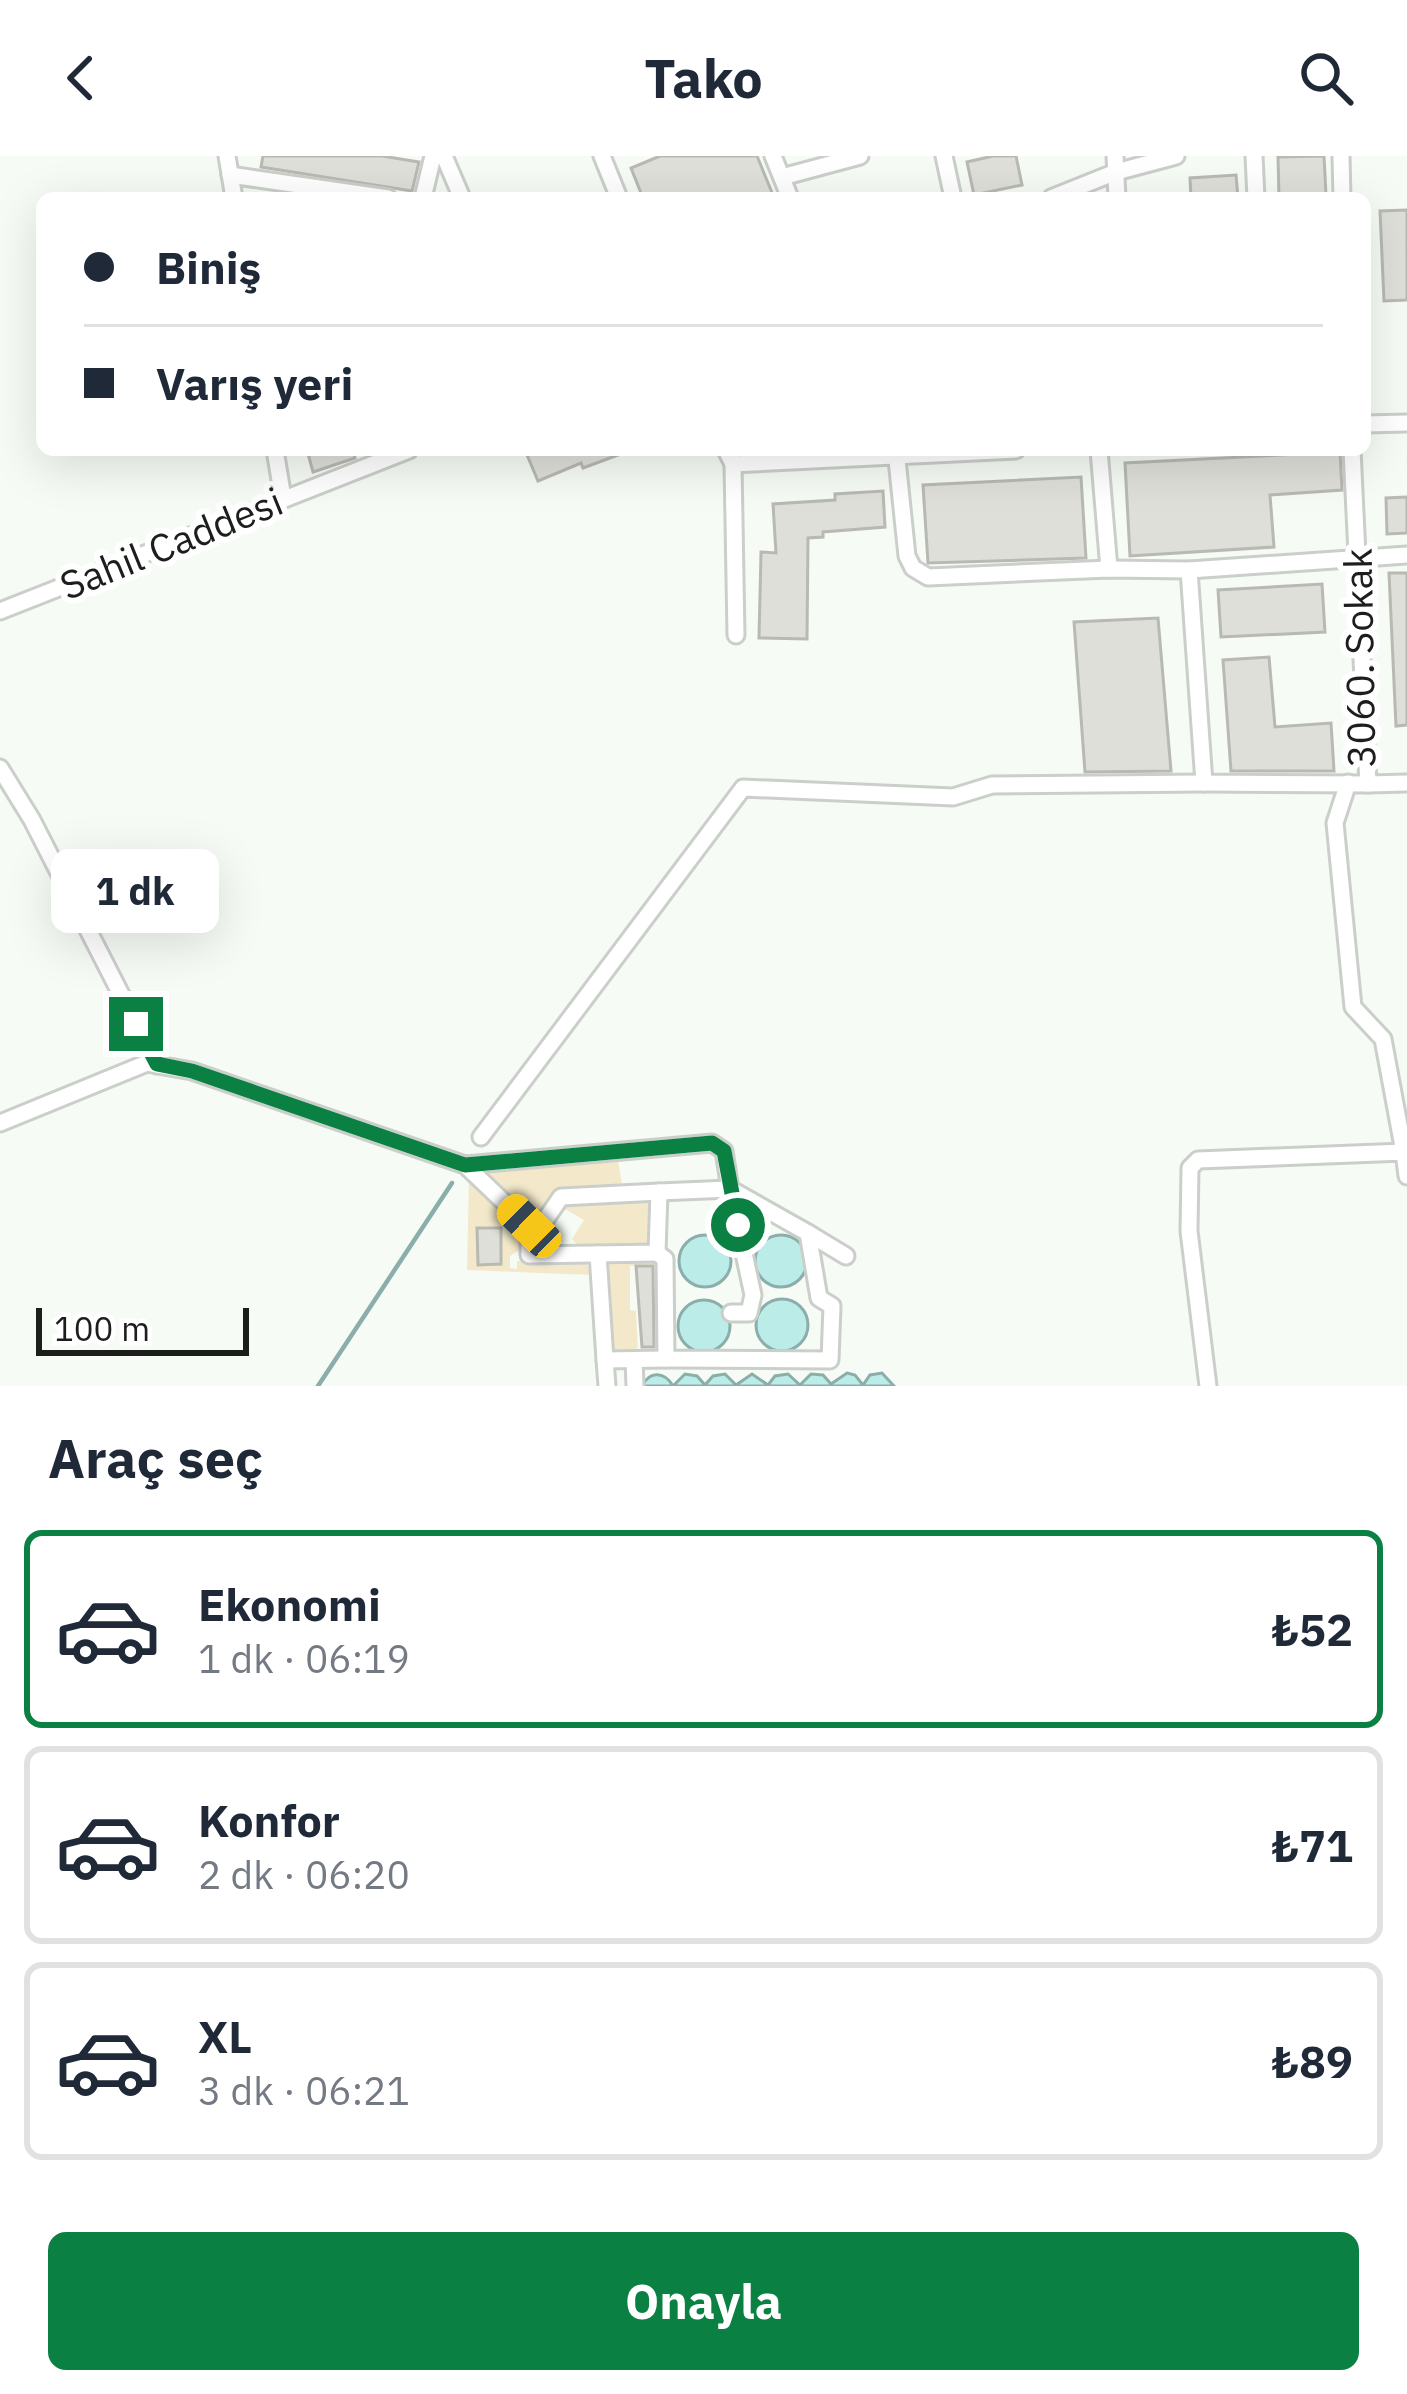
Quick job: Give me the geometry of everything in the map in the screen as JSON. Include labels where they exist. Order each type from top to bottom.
[{"type":"street","points":[[227,156],[233,192]]},
{"type":"street","points":[[424,192],[433,156]]},
{"type":"street","points":[[444,156],[459,192]]},
{"type":"street","points":[[602,156],[617,192]]},
{"type":"street","points":[[773,156],[788,192]]},
{"type":"street","points":[[782,177],[860,156]]},
{"type":"street","points":[[944,156],[952,192]]},
{"type":"street","points":[[1062,192],[1115,164],[1176,156]]},
{"type":"street","points":[[1254,156],[1256,192]]},
{"type":"street","points":[[1341,156],[1342,192]]},
{"type":"street","points":[[230,175],[347,192]]},
{"type":"street","points":[[1371,424],[1407,423]]},
{"type":"street","points":[[276,456],[283,498]]},
{"type":"street","name":"Sahil Caddesi","points":[[0,611],[393,456]]},
{"type":"street","points":[[736,635],[729,457],[771,456]]},
{"type":"street","points":[[897,456],[907,556],[918,573],[934,578],[1189,570],[1407,555]]},
{"type":"street","points":[[1100,456],[1109,569]]},
{"type":"street","name":"3060. Sokak","points":[[481,1137],[743,788],[953,797],[992,785],[1368,784],[1352,456]]},
{"type":"street","points":[[1189,570],[1204,783]]},
{"type":"street","points":[[0,768],[32,820],[157,1064]]},
{"type":"street","points":[[1348,783],[1335,823],[1353,1007],[1383,1040],[1407,1176]]},
{"type":"street","points":[[1368,784],[1407,783]]},
{"type":"street","points":[[0,1123],[147,1063],[192,1071],[465,1165],[712,1143],[724,1151],[753,1295],[749,1312],[731,1313]]},
{"type":"street","points":[[1208,1386],[1189,1231],[1190,1168],[1198,1160],[1404,1152]]},
{"type":"street","points":[[465,1165],[529,1226],[541,1226],[561,1197],[730,1190],[846,1256]]},
{"type":"street","points":[[657,1253],[659,1192]]},
{"type":"street","points":[[529,1226],[529,1255],[657,1253],[665,1259],[666,1359]]},
{"type":"street","points":[[604,1360],[830,1360],[832,1306],[819,1298],[808,1232]]},
{"type":"street","points":[[598,1254],[607,1386]]},
{"type":"street","points":[[634,1360],[635,1386]]},
{"type":"shaded area","points":[[618,1161],[622,1183],[607,1191],[560,1192],[536,1223],[488,1177],[491,1167]]},
{"type":"shaded area","points":[[469,1178],[521,1223],[521,1249],[510,1256],[510,1268],[517,1269],[517,1261],[584,1260],[593,1275],[467,1270]]},
{"type":"shaded area","points":[[651,1198],[652,1244],[647,1250],[582,1251],[572,1239],[584,1220],[565,1209],[551,1223],[561,1201]]},
{"type":"shaded area","points":[[656,1261],[658,1265],[630,1266],[630,1310],[636,1311],[638,1356],[620,1356],[611,1350],[607,1268],[612,1262]]},
{"type":"water","points":[[705,1235],[723,1243],[731,1261],[723,1279],[705,1287],[687,1279],[679,1261],[687,1243]]},
{"type":"water","points":[[781,1235],[799,1243],[807,1261],[799,1279],[781,1287],[763,1279],[755,1261],[763,1243]]},
{"type":"water","points":[[782,1299],[800,1307],[808,1325],[800,1343],[782,1351],[764,1343],[756,1325],[764,1307]]},
{"type":"water","points":[[704,1300],[722,1308],[730,1326],[722,1344],[704,1352],[686,1344],[678,1326],[686,1308]]},
{"type":"water","points":[[847,1373],[863,1385],[870,1375],[882,1373],[894,1386],[673,1386],[685,1374],[697,1376],[705,1385],[713,1376],[725,1374],[736,1385],[752,1374],[768,1385],[775,1376],[788,1374],[800,1385],[811,1374],[823,1375],[831,1384]]},
{"type":"water","points":[[658,1375],[673,1386],[642,1386]]},
{"type":"building","points":[[263,156],[382,156],[419,162],[412,191],[261,167]]},
{"type":"building","points":[[660,156],[757,156],[772,192],[641,192],[631,168]]},
{"type":"building","points":[[1016,156],[1022,185],[973,192],[967,162]]},
{"type":"building","points":[[1324,156],[1326,192],[1279,192],[1278,157]]},
{"type":"building","points":[[1236,175],[1237,192],[1191,192],[1190,178]]},
{"type":"building","points":[[1407,210],[1407,300],[1384,301],[1380,211]]},
{"type":"building","points":[[309,456],[354,456],[355,458],[313,472]]},
{"type":"building","points":[[528,456],[615,456],[583,468],[581,463],[538,481]]},
{"type":"building","points":[[1340,456],[1342,490],[1270,495],[1274,547],[1130,556],[1125,463]]},
{"type":"building","points":[[1081,477],[1086,558],[928,563],[923,485]]},
{"type":"building","points":[[883,491],[885,527],[823,532],[823,537],[808,538],[807,639],[759,638],[761,552],[776,553],[773,504]]},
{"type":"building","points":[[1407,497],[1407,533],[1387,534],[1386,498]]},
{"type":"building","points":[[1389,573],[1407,573],[1407,725],[1396,726]]},
{"type":"building","points":[[1322,584],[1325,632],[1221,637],[1218,590]]},
{"type":"building","points":[[1158,618],[1171,771],[1085,772],[1074,622]]},
{"type":"building","points":[[1269,657],[1275,727],[1331,723],[1334,771],[1231,771],[1223,660]]},
{"type":"building","points":[[477,1228],[501,1228],[501,1264],[478,1265]]},
{"type":"building","points":[[636,1266],[653,1266],[654,1347],[642,1347]]},
{"type":"waterway","points":[[318,1386],[452,1183]]},
{"type":"route","points":[[136,1024],[157,1064],[325,1114],[465,1165],[712,1143],[724,1151],[738,1225]]}]
